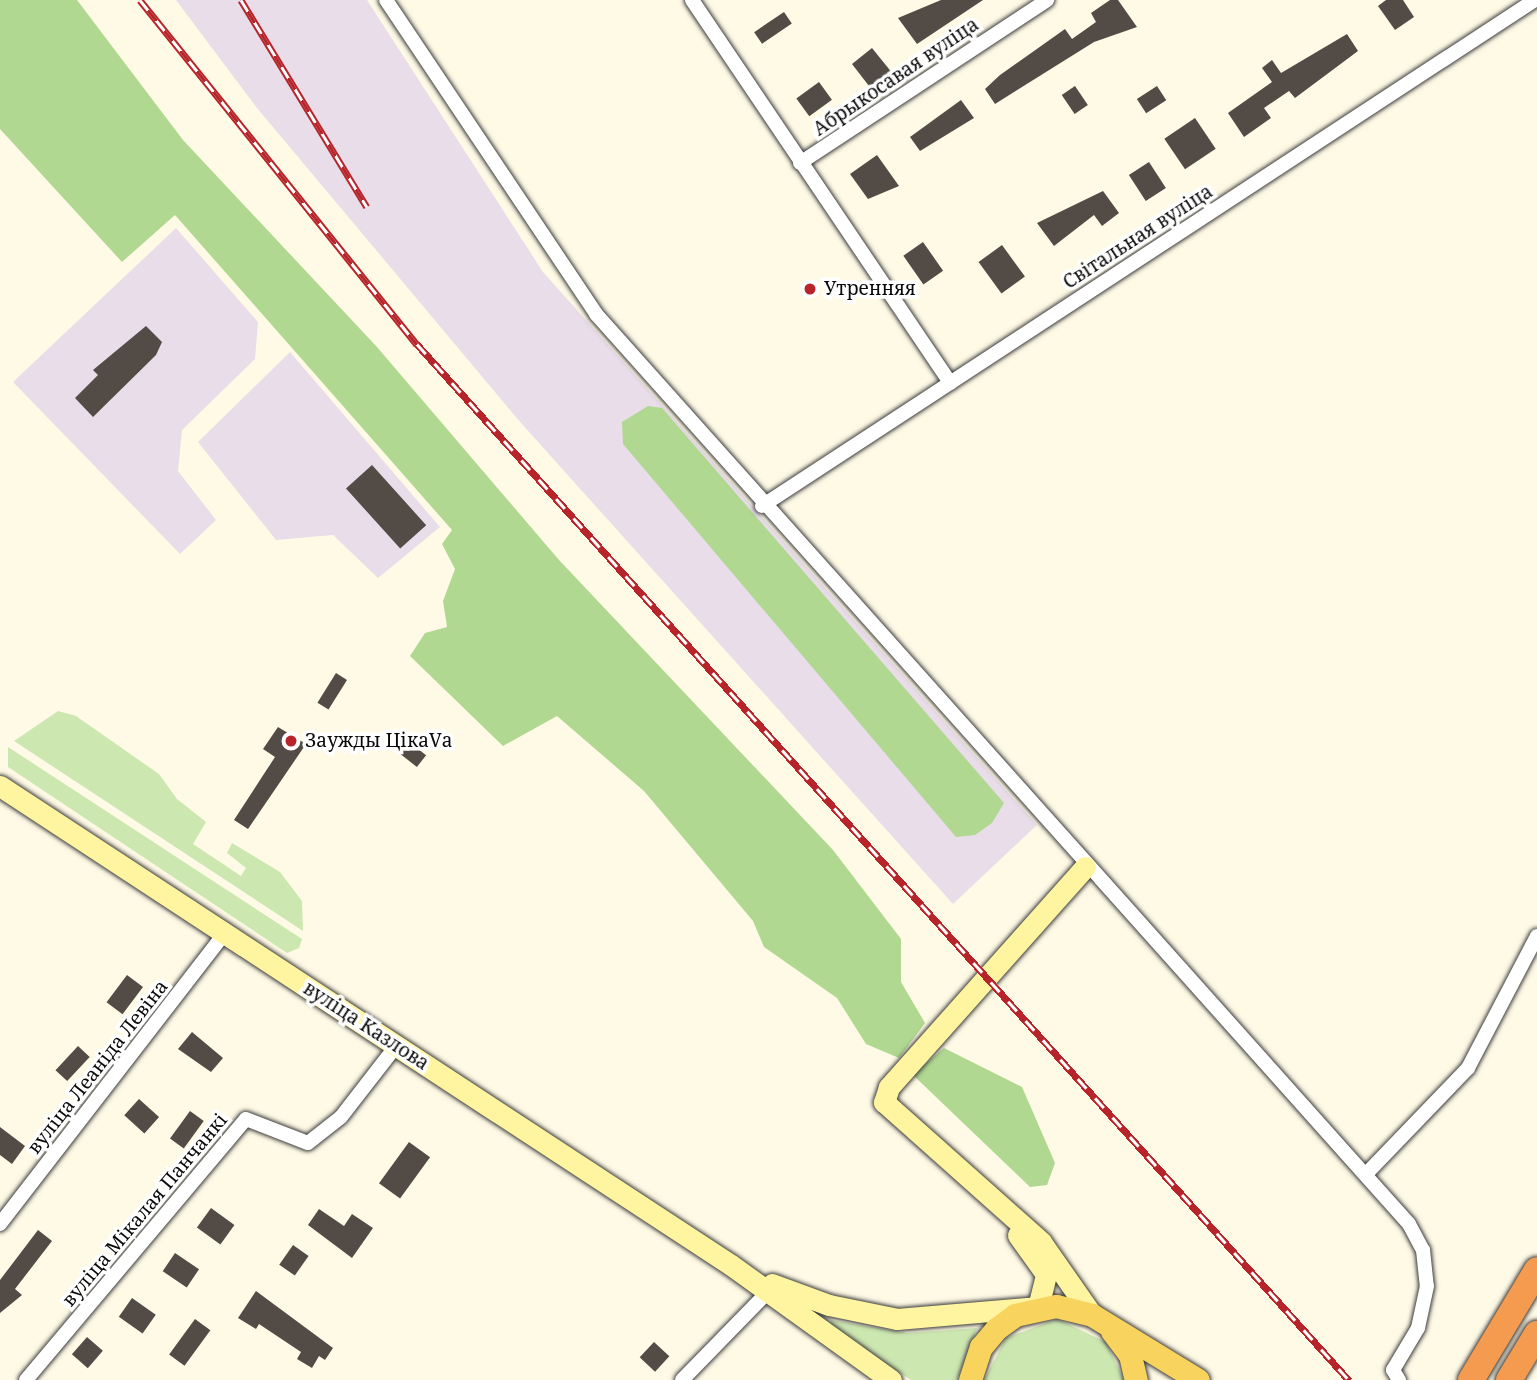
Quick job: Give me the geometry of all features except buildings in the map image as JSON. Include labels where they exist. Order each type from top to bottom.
[{"type":"highway","points":[[1477,1370],[1537,1270]]},
{"type":"highway","points":[[1510,1379],[1537,1334]]},
{"type":"main road","name":"вуліца Казлова","points":[[0,786],[731,1265]]},
{"type":"main road","points":[[1084,867],[884,1096],[898,1121],[1058,1260],[1099,1320],[1130,1355],[1136,1380]]},
{"type":"main road","points":[[970,1380],[981,1348],[996,1329],[1038,1307],[1046,1274],[1000,1210]]},
{"type":"main road","points":[[731,1265],[878,1377]]},
{"type":"main road","points":[[731,1265],[798,1295],[866,1315],[927,1318],[1038,1307],[1099,1320],[1198,1380]]},
{"type":"street","points":[[386,0],[596,314],[762,506],[1084,867],[1366,1174],[1423,1250],[1427,1286],[1418,1328],[1393,1370],[1399,1380]]},
{"type":"street","points":[[692,0],[950,383]]},
{"type":"street","name":"Абрыкосавая вуліца","points":[[800,163],[1047,0]]},
{"type":"street","name":"Світальная вуліца","points":[[762,506],[1535,0]]},
{"type":"street","name":"вуліца Леаніда Левіна","points":[[0,1224],[225,933]]},
{"type":"street","points":[[1366,1174],[1468,1068],[1537,936]]},
{"type":"street","name":"вуліца Мікалая Панчанкі","points":[[26,1380],[246,1119],[308,1143],[341,1117],[397,1046]]},
{"type":"street","points":[[682,1380],[768,1292]]},
{"type":"shaded area","points":[[176,0],[367,0],[543,272],[1037,825],[953,904],[521,423],[257,108]]},
{"type":"shaded area","points":[[176,228],[258,322],[255,359],[182,430],[178,471],[216,520],[180,554],[13,382]]},
{"type":"shaded area","points":[[290,352],[440,527],[378,578],[333,535],[276,540],[198,442]]},
{"type":"green space","points":[[0,0],[77,0],[183,140],[377,347],[559,560],[833,850],[901,939],[901,982],[925,1023],[899,1058],[866,1044],[837,998],[764,947],[753,921],[644,791],[557,716],[503,746],[410,656],[425,633],[447,627],[443,601],[455,569],[442,544],[452,530],[175,215],[122,262],[0,129]]},
{"type":"green space","points":[[648,406],[662,408],[1004,803],[992,823],[975,835],[956,837],[623,444],[622,422]]},
{"type":"green space","points":[[58,711],[76,716],[159,774],[177,799],[206,822],[193,844],[241,876],[246,868],[227,853],[232,843],[280,872],[302,901],[303,931],[14,741]]},
{"type":"green space","points":[[8,747],[302,939],[299,948],[287,953],[8,767]]},
{"type":"green space","points":[[944,1048],[1022,1087],[1055,1163],[1047,1185],[1030,1187],[913,1075]]},
{"type":"green space","points":[[1057,1319],[1106,1342],[1124,1380],[984,1380],[1006,1338]]},
{"type":"green space","points":[[831,1320],[907,1333],[977,1328],[957,1380],[911,1380],[828,1327]]},
{"type":"railway","points":[[140,0],[417,344],[1349,1380]]},
{"type":"railway","points":[[241,0],[367,207]]},
{"type":"place","name":"Утренняя","points":[[810,289]]},
{"type":"place","name":"Заужды ЦікаVа","points":[[291,741]]}]
